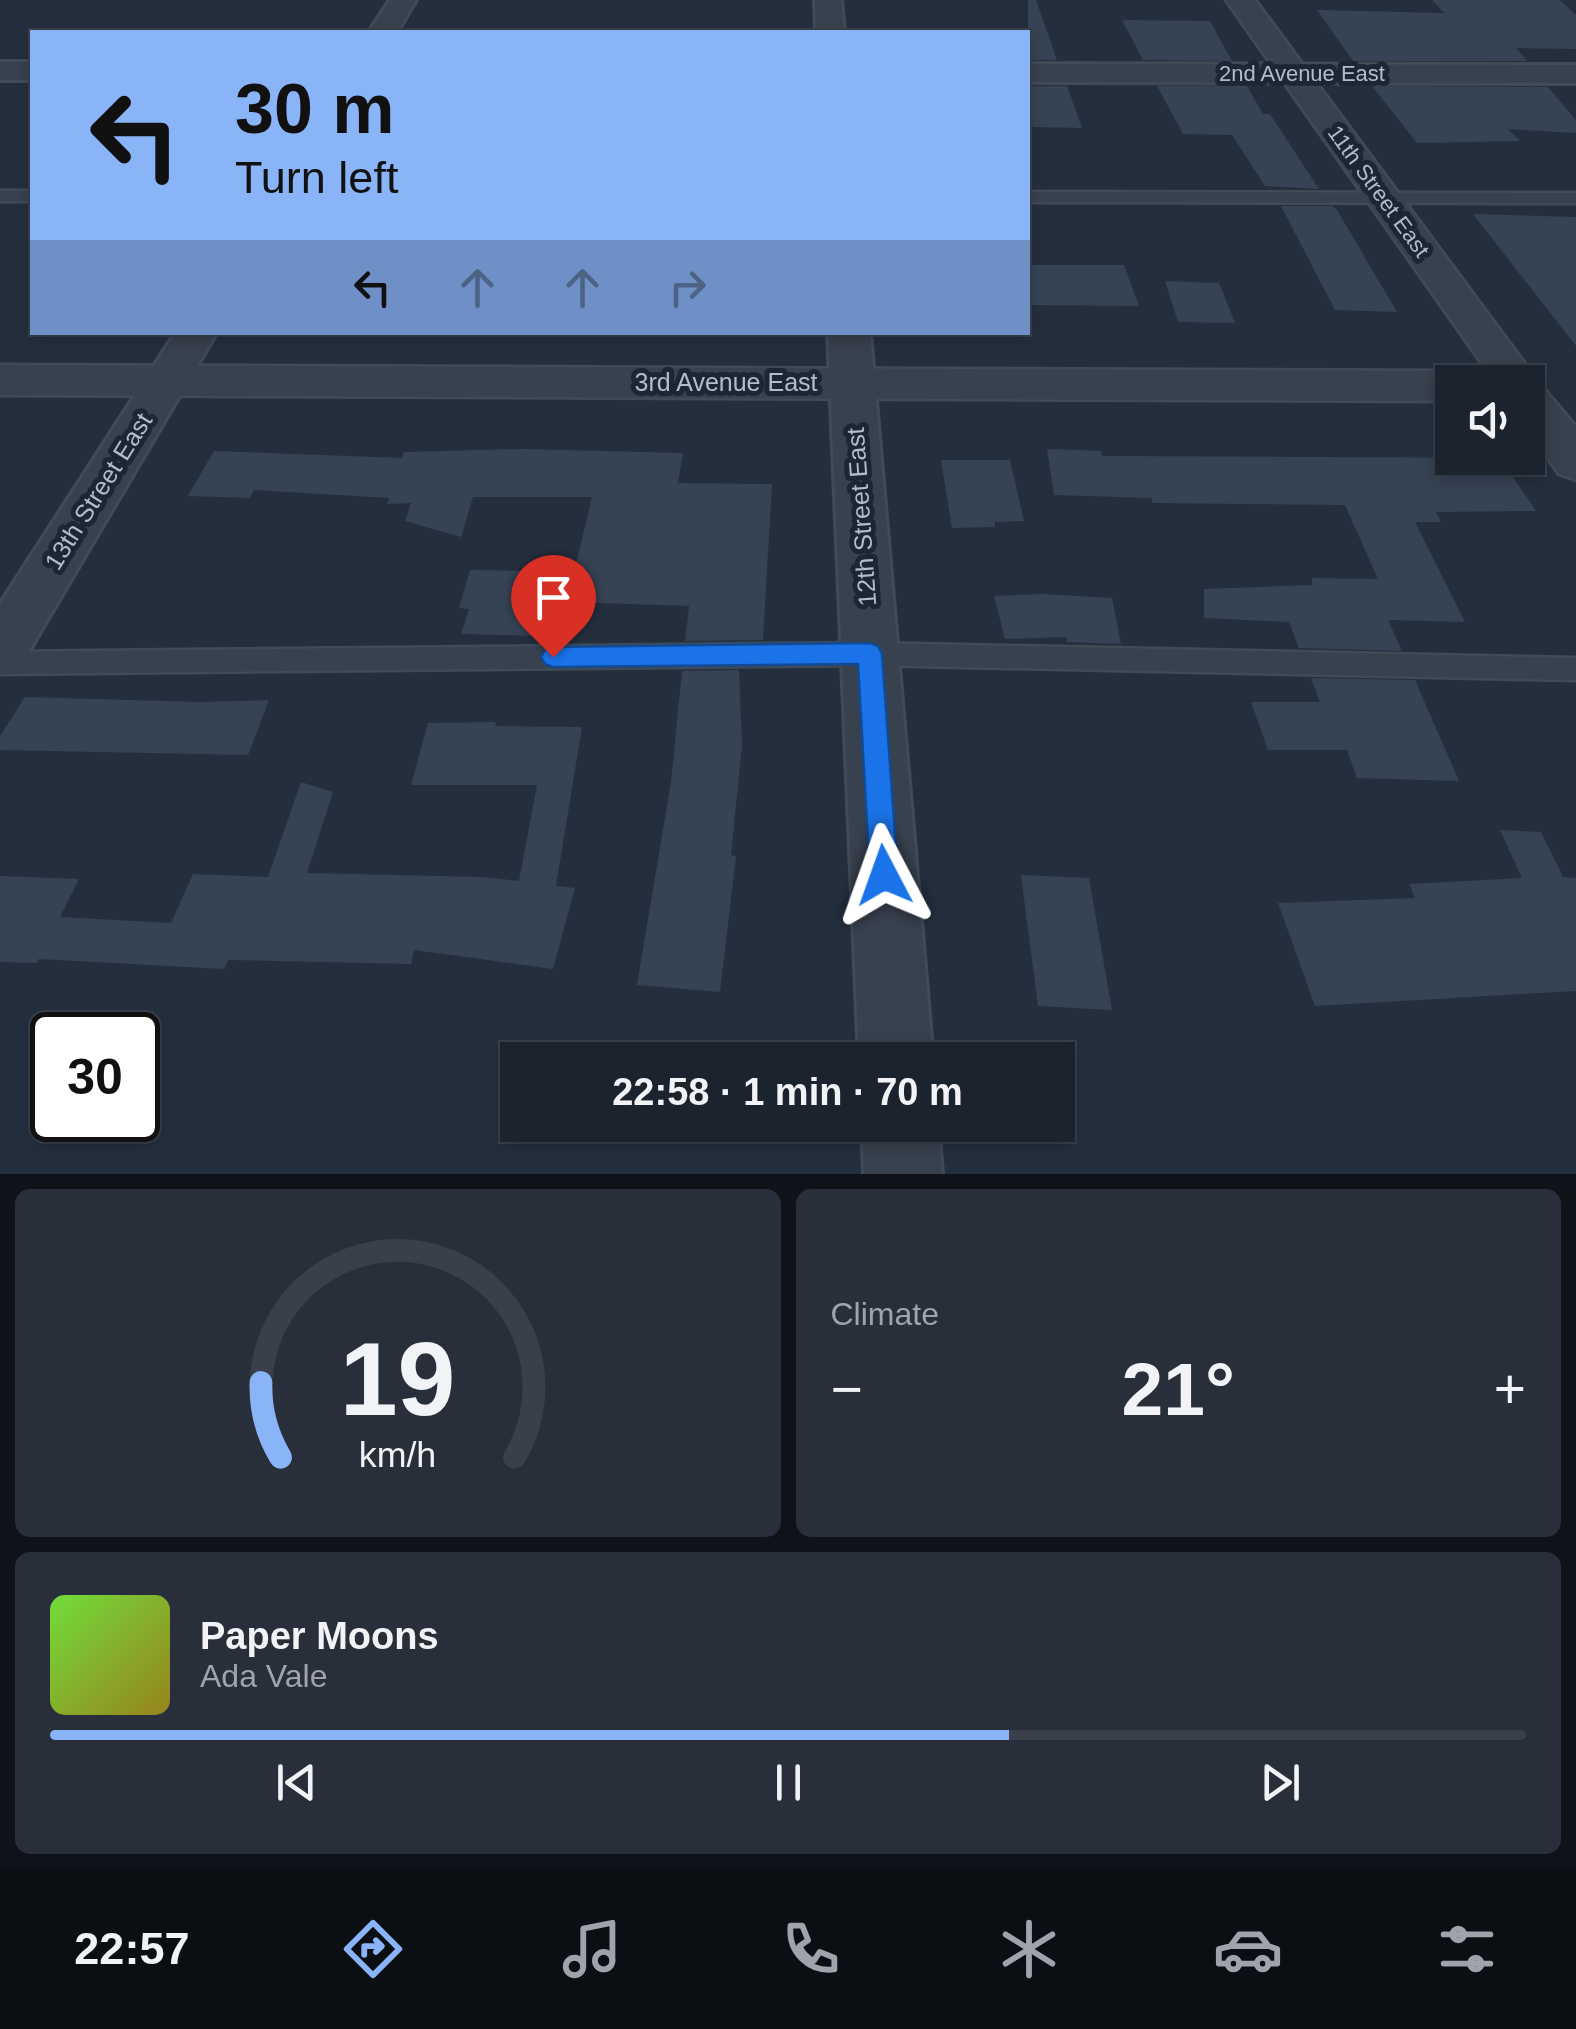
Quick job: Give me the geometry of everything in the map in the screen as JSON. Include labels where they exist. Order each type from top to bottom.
[{"type":"street","points":[[384,30],[403,0]]},
{"type":"street","points":[[828,0],[830,30]]},
{"type":"street","name":"11th Street East","points":[[1240,0],[1506,365]]},
{"type":"street","points":[[0,71],[30,71]]},
{"type":"street","name":"2nd Avenue East","points":[[1030,74],[1576,74]]},
{"type":"street","name":"13th Street East","points":[[0,650],[195,335]]},
{"type":"street","name":"3rd Avenue East","points":[[0,380],[167,381],[851,357],[1435,385]]},
{"type":"street","name":"12th Street East","points":[[851,357],[895,1042]]},
{"type":"street","points":[[1545,387],[1576,387]]},
{"type":"street","points":[[1545,419],[1576,462]]},
{"type":"street","points":[[901,1142],[903,1174]]},
{"type":"lane","points":[[0,196],[30,196]]},
{"type":"lane","points":[[1030,197],[1576,198]]},
{"type":"lane","points":[[0,663],[870,654],[1576,669]]},
{"type":"building","points":[[1028,0],[1036,0],[1057,60],[1030,60]]},
{"type":"building","points":[[1432,0],[1560,0],[1576,15],[1576,49],[1516,48],[1527,61],[1353,61],[1317,10],[1444,13]]},
{"type":"building","points":[[1122,20],[1210,21],[1232,61],[1143,60]]},
{"type":"building","points":[[1030,86],[1067,86],[1082,128],[1033,127]]},
{"type":"building","points":[[1157,86],[1247,86],[1319,189],[1265,186],[1232,135],[1183,134]]},
{"type":"building","points":[[1372,86],[1548,87],[1576,120],[1576,133],[1508,129],[1520,141],[1417,143]]},
{"type":"building","points":[[1281,206],[1332,206],[1337,210],[1397,312],[1335,310]]},
{"type":"building","points":[[1473,214],[1576,217],[1576,346]]},
{"type":"building","points":[[1030,265],[1124,265],[1139,306],[1030,305]]},
{"type":"building","points":[[1165,281],[1219,283],[1235,323],[1178,322]]},
{"type":"building","points":[[524,449],[683,453],[678,483],[772,484],[763,640],[685,641],[689,606],[567,602],[592,497],[473,497],[461,537],[405,521],[411,503],[387,504],[389,498],[254,490],[250,498],[188,496],[214,451],[402,458],[404,452]]},
{"type":"building","points":[[1047,449],[1101,451],[1102,456],[1435,458],[1435,475],[1512,475],[1536,511],[1436,512],[1441,522],[1415,522],[1465,622],[1388,620],[1402,651],[1299,648],[1289,622],[1204,618],[1204,589],[1312,585],[1312,578],[1378,579],[1345,505],[1153,503],[1151,498],[1054,495]]},
{"type":"building","points":[[941,460],[1010,460],[1024,521],[995,522],[995,527],[952,528]]},
{"type":"building","points":[[470,570],[555,571],[540,636],[461,634],[469,609],[459,608]]},
{"type":"building","points":[[994,596],[1112,598],[1121,644],[1067,642],[1066,637],[1005,639]]},
{"type":"building","points":[[739,670],[742,745],[731,855],[736,856],[720,992],[637,985],[671,782],[682,671]]},
{"type":"building","points":[[1311,678],[1415,680],[1459,781],[1357,778],[1347,750],[1268,750],[1251,702],[1320,702]]},
{"type":"building","points":[[25,697],[269,700],[248,755],[0,750],[0,736]]},
{"type":"building","points":[[496,722],[495,726],[582,727],[556,886],[575,888],[553,969],[414,950],[411,964],[228,960],[224,969],[39,959],[37,963],[0,962],[0,876],[79,879],[60,917],[171,923],[193,874],[268,877],[301,782],[333,792],[307,873],[519,881],[537,785],[411,785],[428,723]]},
{"type":"building","points":[[1500,830],[1541,832],[1563,877],[1576,878],[1576,991],[1315,1006],[1278,903],[1415,898],[1409,884],[1522,878]]},
{"type":"building","points":[[1021,875],[1089,878],[1112,1010],[1038,1006]]},
{"type":"route","points":[[553,657],[870,654],[884,875]]}]
